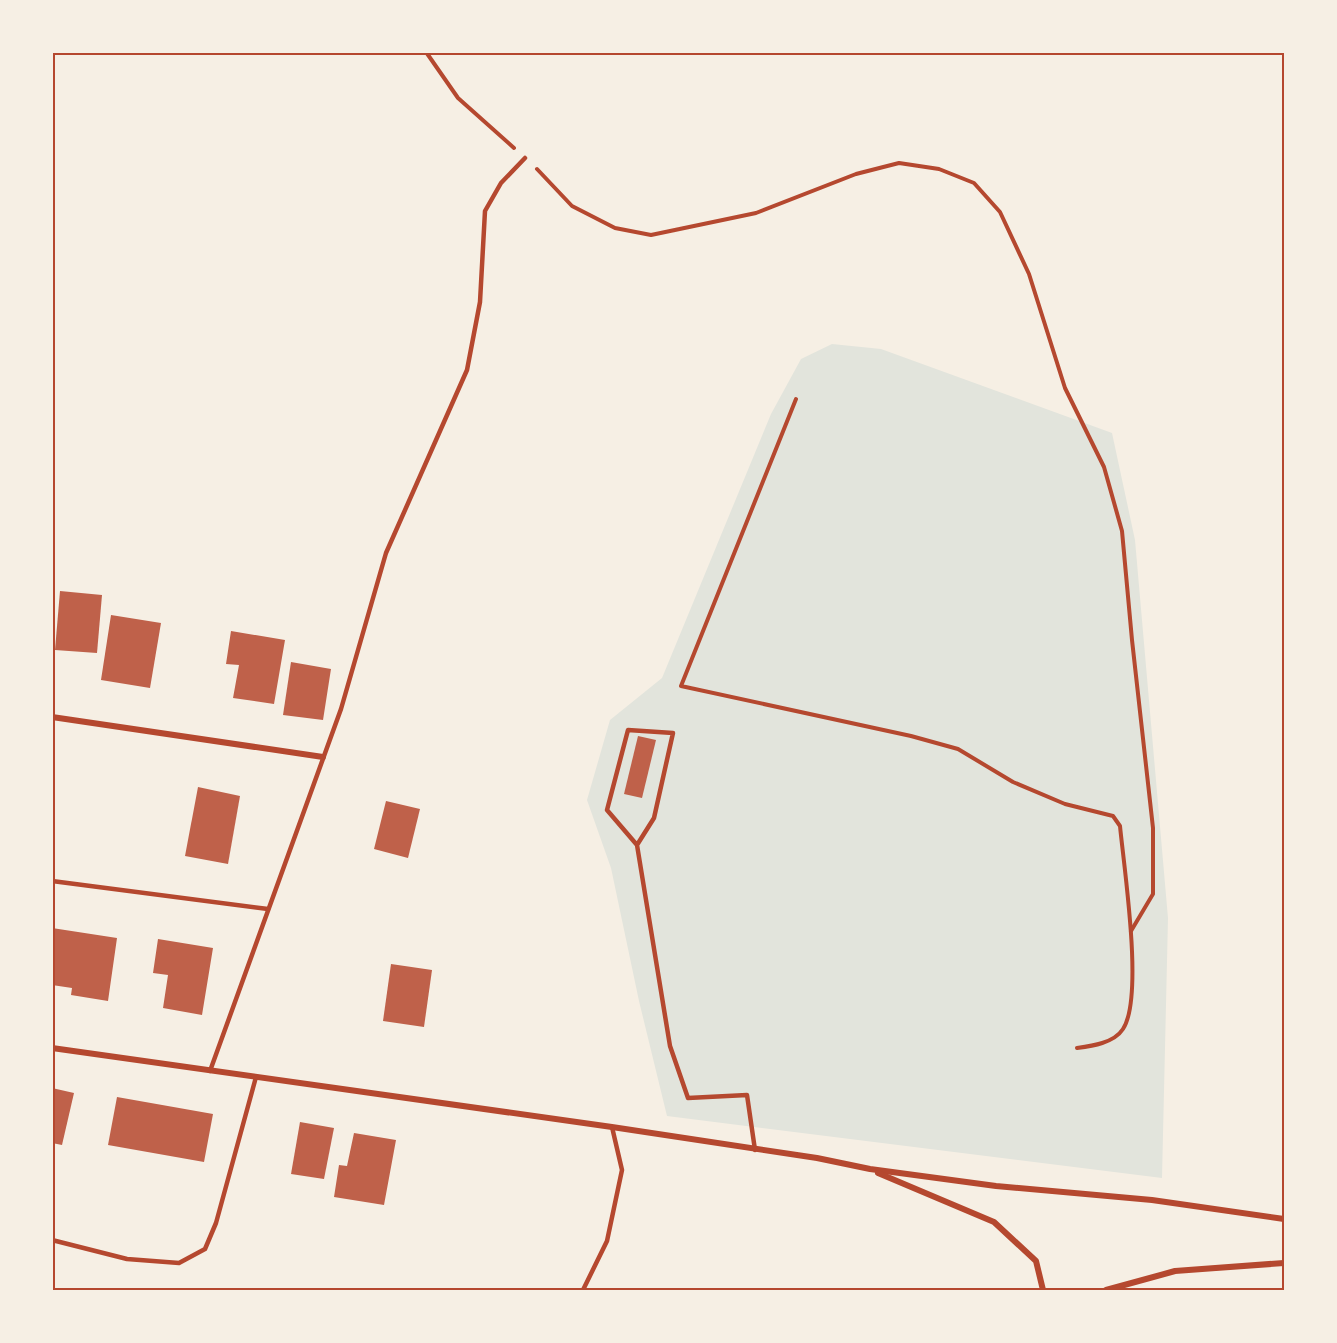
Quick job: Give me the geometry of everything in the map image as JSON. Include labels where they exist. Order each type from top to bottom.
[{"type":"street","points":[[52,717],[323,757]]},
{"type":"street","points":[[52,1048],[612,1127],[817,1158],[870,1169],[996,1186],[1152,1200],[1284,1219]]},
{"type":"street","points":[[870,1169],[994,1222],[1036,1261],[1043,1290]]},
{"type":"street","points":[[1106,1290],[1175,1271],[1284,1263]]},
{"type":"lane","points":[[210,1071],[341,709],[386,553],[467,370],[480,302],[485,211],[501,183],[525,158]]},
{"type":"lane","points":[[637,845],[654,818],[673,733],[628,730],[607,810],[637,845],[670,1046],[688,1098],[747,1095],[755,1150]]},
{"type":"lane","points":[[52,881],[268,909]]},
{"type":"lane","points":[[52,1240],[127,1259],[179,1263],[205,1250],[216,1223],[256,1077]]},
{"type":"lane","points":[[583,1290],[607,1241],[622,1170],[612,1127]]},
{"type":"path","points":[[426,52],[458,98],[525,158],[572,206],[615,228],[651,235],[756,213],[856,174],[899,163],[939,169],[974,183],[1000,212],[1029,274],[1065,388],[1104,467],[1122,531],[1153,828],[1153,894],[1131,931]]},
{"type":"path","points":[[796,399],[681,686],[911,736],[958,749],[1013,782],[1065,804],[1113,816],[1120,826],[1131,931],[1133,1000],[1123,1030],[1101,1044],[1077,1048]]},
{"type":"shaded area","points":[[832,344],[881,349],[1112,433],[1135,540],[1168,918],[1162,1178],[667,1116],[639,1001],[611,868],[587,800],[610,720],[662,678],[771,414],[801,359]]},
{"type":"building","points":[[60,591],[102,595],[97,653],[55,650]]},
{"type":"building","points":[[111,615],[161,623],[150,688],[101,680]]},
{"type":"building","points":[[231,631],[285,640],[274,704],[233,698],[239,665],[226,664]]},
{"type":"building","points":[[291,662],[331,669],[323,720],[283,715]]},
{"type":"building","points":[[638,736],[656,740],[642,798],[624,794]]},
{"type":"building","points":[[198,787],[240,796],[228,864],[185,856]]},
{"type":"building","points":[[386,801],[420,809],[408,858],[374,849]]},
{"type":"building","points":[[52,928],[117,938],[108,1001],[71,995],[72,988],[52,985]]},
{"type":"building","points":[[158,939],[213,948],[202,1015],[163,1008],[168,975],[153,973]]},
{"type":"building","points":[[391,964],[432,970],[424,1027],[383,1021]]},
{"type":"building","points":[[52,1088],[74,1093],[62,1145],[52,1143]]},
{"type":"building","points":[[117,1097],[213,1114],[204,1162],[108,1145]]},
{"type":"building","points":[[300,1122],[334,1128],[324,1179],[291,1174]]},
{"type":"building","points":[[354,1133],[396,1140],[384,1205],[334,1197],[339,1165],[347,1166]]}]
